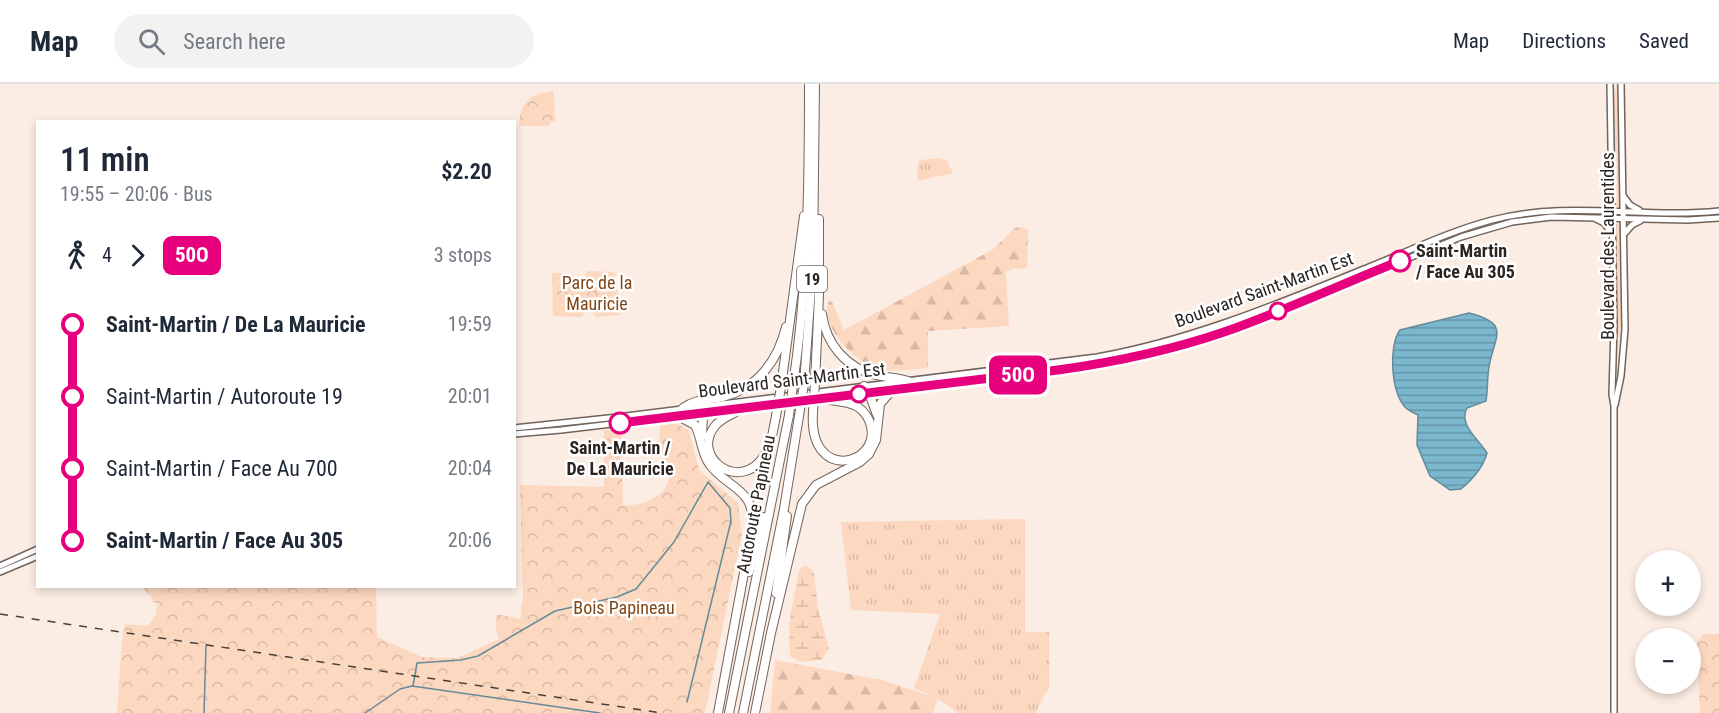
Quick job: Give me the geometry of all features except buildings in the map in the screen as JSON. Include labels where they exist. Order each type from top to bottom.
[{"type":"highway","name":"Autoroute Papineau","points":[[729,713],[793,386],[804,292],[809,189],[809,84]]},
{"type":"highway","name":"Autoroute Papineau","points":[[744,709],[784,509],[804,384],[812,289],[815,84]]},
{"type":"highway","points":[[815,174],[820,229],[814,436],[819,448],[827,456],[837,460],[849,460],[858,456],[866,449],[872,429],[864,413],[854,405],[822,399]]},
{"type":"highway","points":[[742,408],[718,422],[709,440],[710,452],[714,460],[720,467],[730,472],[749,470],[761,460],[770,443],[781,387],[809,189]]},
{"type":"highway","points":[[819,295],[826,331],[834,347],[842,356],[868,373],[895,376],[908,381]]},
{"type":"highway","points":[[682,408],[691,402],[722,397],[739,391],[763,374],[780,347],[794,299]]},
{"type":"highway","points":[[867,390],[878,416]]},
{"type":"highway","points":[[755,710],[803,501],[818,483],[868,456],[876,442],[881,402],[892,390]]},
{"type":"highway","points":[[702,445],[705,409]]},
{"type":"highway","points":[[678,416],[694,424],[706,459],[711,467],[744,496],[752,517],[752,530],[718,713]]},
{"type":"highway","points":[[771,633],[799,420]]},
{"type":"highway","points":[[731,647],[759,535],[775,484]]},
{"type":"main road","name":"Boulevard des Laurentides","points":[[1610,84],[1614,326],[1612,394],[1614,406],[1613,713]]},
{"type":"main road","name":"Boulevard des Laurentides","points":[[1614,406],[1619,393],[1625,337],[1621,84]]},
{"type":"main road","points":[[1623,196],[1630,206],[1645,212]]},
{"type":"main road","points":[[1624,215],[1645,212],[1719,211]]},
{"type":"main road","name":"Boulevard Saint-Martin Est","points":[[516,428],[682,408],[742,408],[822,399],[908,381],[1097,357],[1164,343],[1221,325],[1482,222],[1539,212],[1624,215]]},
{"type":"main road","name":"Boulevard Saint-Martin Est","points":[[516,434],[678,416],[705,409],[867,390],[892,390],[1100,364],[1164,350],[1228,331],[1486,228],[1534,219],[1594,218],[1612,215]]},
{"type":"main road","points":[[1624,215],[1644,219],[1719,218]]},
{"type":"main road","points":[[1594,218],[1605,224],[1612,233]]},
{"type":"main road","points":[[1624,234],[1632,225],[1644,219]]},
{"type":"main road","points":[[0,566],[36,550]]},
{"type":"main road","points":[[0,572],[36,557]]},
{"type":"green space","points":[[1616,85],[1619,106],[1620,208],[1616,207],[1613,104]]},
{"type":"green space","points":[[554,92],[555,121],[548,126],[519,126],[522,110],[528,100],[539,94]]},
{"type":"green space","points":[[940,158],[947,161],[953,173],[917,181],[920,160]]},
{"type":"green space","points":[[1615,224],[1620,224],[1622,323],[1619,337],[1617,336]]},
{"type":"green space","points":[[1022,227],[1028,230],[1027,268],[1012,269],[1006,272],[1009,326],[928,331],[928,368],[895,370],[876,368],[867,364],[840,341],[834,331],[827,311],[829,301],[832,302],[844,330],[992,250],[1015,228]]},
{"type":"green space","name":"Parc de la Mauricie","points":[[587,271],[615,272],[620,315],[597,317],[590,311],[585,312],[582,317],[553,316],[552,273],[569,273],[571,279],[580,282]]},
{"type":"green space","name":"Bois Papineau","points":[[677,423],[689,431],[699,470],[738,503],[742,534],[705,713],[117,713],[125,624],[148,626],[156,615],[157,603],[151,602],[152,597],[144,588],[376,588],[377,637],[422,657],[458,658],[499,639],[496,614],[520,619],[523,597],[520,485],[604,487],[604,430],[621,429],[623,505],[649,501],[663,490],[669,475],[667,464],[660,453],[660,425]]},
{"type":"green space","points":[[1025,519],[1025,632],[1049,632],[1049,687],[1035,713],[958,713],[937,698],[914,688],[940,614],[851,610],[841,522]]},
{"type":"green space","points":[[802,566],[808,566],[814,573],[818,608],[829,649],[821,660],[800,662],[790,656],[789,623],[799,571]]},
{"type":"green space","points":[[1703,634],[1719,634],[1719,713],[1700,713],[1701,637]]},
{"type":"green space","points":[[775,660],[881,680],[938,698],[933,713],[770,713]]},
{"type":"water","points":[[1469,313],[1491,322],[1497,332],[1489,367],[1486,401],[1467,408],[1465,414],[1467,426],[1487,453],[1480,468],[1470,481],[1461,489],[1450,490],[1430,476],[1417,445],[1418,415],[1406,408],[1397,392],[1393,369],[1394,347],[1400,330]]},
{"type":"waterway","points":[[413,686],[417,663],[461,660],[478,656],[555,611],[617,597],[636,589],[674,542],[708,482],[730,508],[731,521],[687,702]]},
{"type":"waterway","points":[[204,713],[206,646]]},
{"type":"waterway","points":[[365,713],[400,689],[412,686],[600,713]]},
{"type":"railway","points":[[0,614],[662,713]]},
{"type":"bus line","name":"50O","points":[[620,423],[1058,370],[1127,359],[1170,349],[1228,331],[1400,261]]},
{"type":"place","name":"Saint-Martin / Face Au 305","points":[[1400,261]]},
{"type":"place","name":"Saint-Martin / De La Mauricie","points":[[620,423]]}]
